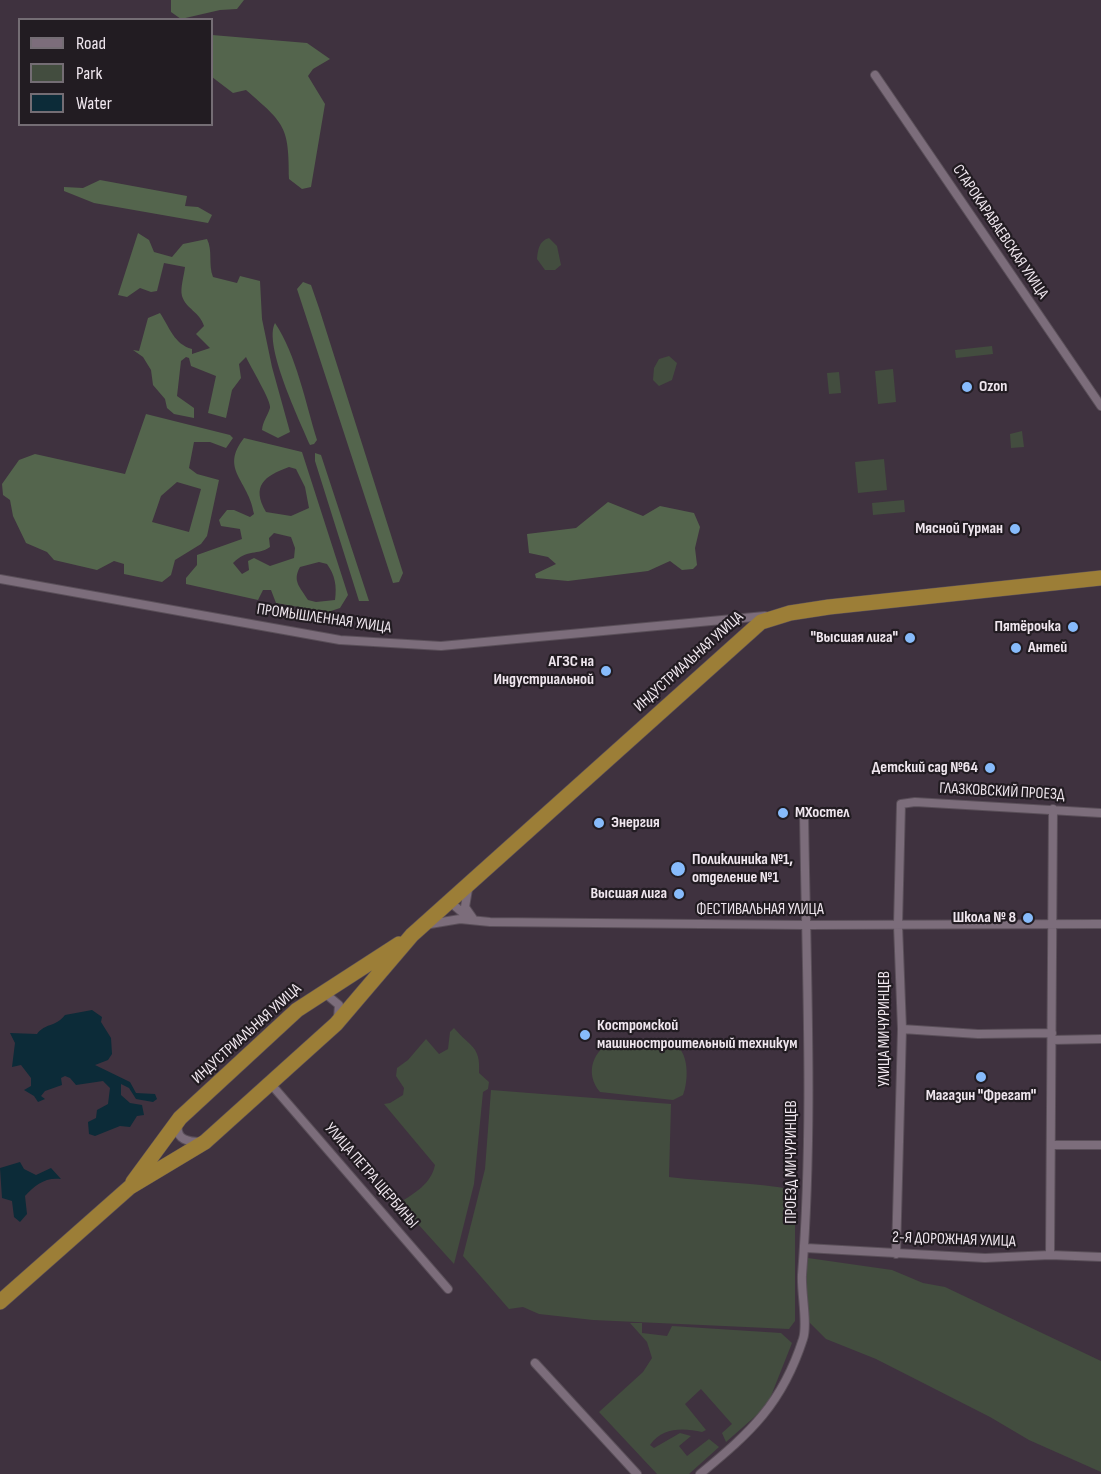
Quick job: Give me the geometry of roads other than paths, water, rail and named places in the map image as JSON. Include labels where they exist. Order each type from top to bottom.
[{"type":"highway","name":"ИНДУСТРИАЛЬНАЯ УЛИЦА","points":[[0,1302],[130,1187],[205,1142],[336,1024],[416,932],[743,635],[761,622],[790,613],[1101,578]]},
{"type":"highway","name":"ИНДУСТРИАЛЬНАЯ УЛИЦА","points":[[130,1187],[180,1118],[297,1010],[416,932]]},
{"type":"street","name":"СТАРОКАРАВАЕВСКАЯ УЛИЦА","points":[[875,75],[1101,406]]},
{"type":"street","name":"ПРОМЫШЛЕННАЯ УЛИЦА","points":[[0,579],[340,640],[391,645],[441,646],[790,613]]},
{"type":"street","name":"ГЛАЗКОВСКИЙ ПРОЕЗД","points":[[901,804],[915,802],[965,807],[1101,813]]},
{"type":"street","name":"УЛИЦА МИЧУРИНЦЕВ","points":[[896,1254],[902,1029],[898,926],[901,804]]},
{"type":"street","points":[[1050,1255],[1053,810]]},
{"type":"street","name":"ПРОЕЗД МИЧУРИНЦЕВ","points":[[700,1474],[767,1413],[788,1375],[804,1336],[802,1275],[806,1248],[809,989],[804,811]]},
{"type":"street","points":[[472,882],[464,901],[469,915],[475,921]]},
{"type":"street","points":[[450,902],[456,910],[475,921]]},
{"type":"street","name":"ФЕСТИВАЛЬНАЯ УЛИЦА","points":[[416,932],[446,920],[898,926],[1101,924]]},
{"type":"street","points":[[316,997],[327,995],[339,1005],[336,1024]]},
{"type":"street","points":[[902,1029],[1101,1040]]},
{"type":"street","name":"УЛИЦА ПЕТРА ЩЕРБИНЫ","points":[[270,1083],[448,1289]]},
{"type":"street","points":[[180,1118],[177,1131],[181,1137],[187,1141],[205,1142]]},
{"type":"street","points":[[1051,1145],[1101,1145]]},
{"type":"street","name":"2-Я ДОРОЖНАЯ УЛИЦА","points":[[806,1248],[986,1258],[1050,1255],[1101,1257]]},
{"type":"street","points":[[535,1363],[637,1474]]},
{"type":"water","points":[[92,1010],[102,1017],[101,1022],[111,1038],[112,1054],[108,1060],[95,1065],[130,1082],[136,1093],[155,1094],[157,1099],[153,1102],[136,1099],[129,1088],[121,1084],[121,1095],[130,1103],[142,1105],[144,1115],[137,1116],[130,1127],[120,1126],[95,1136],[89,1134],[88,1122],[96,1118],[97,1110],[108,1104],[110,1088],[103,1081],[76,1085],[65,1076],[61,1078],[62,1085],[45,1091],[41,1096],[45,1099],[38,1102],[34,1096],[24,1090],[31,1086],[31,1078],[21,1065],[12,1067],[15,1043],[10,1033],[37,1034],[65,1015]]},
{"type":"water","points":[[20,1162],[24,1169],[36,1175],[51,1168],[61,1179],[45,1181],[25,1196],[27,1214],[20,1222],[14,1217],[12,1201],[2,1198],[0,1168]]},
{"type":"place","name":"Ozon","points":[[967,387]]},
{"type":"place","name":"Мясной Гурман","points":[[1015,529]]},
{"type":"place","name":"Пятёрочка","points":[[1073,627]]},
{"type":"place","name":"\"Высшая лига\"","points":[[910,638]]},
{"type":"place","name":"Антей","points":[[1016,648]]},
{"type":"place","name":"АГЗС на Индустриальной","points":[[606,671]]},
{"type":"place","name":"Детский сад №64","points":[[990,768]]},
{"type":"place","name":"МХостел","points":[[783,813]]},
{"type":"place","name":"Энергия","points":[[599,823]]},
{"type":"place","name":"Поликлиника №1, отделение №1","points":[[678,869]]},
{"type":"place","name":"Высшая лига","points":[[679,894]]},
{"type":"place","name":"Школа № 8","points":[[1028,918]]},
{"type":"place","name":"Костромской машиностроительный техникум","points":[[585,1035]]},
{"type":"place","name":"Магазин \"Фрегат\"","points":[[981,1077]]}]
